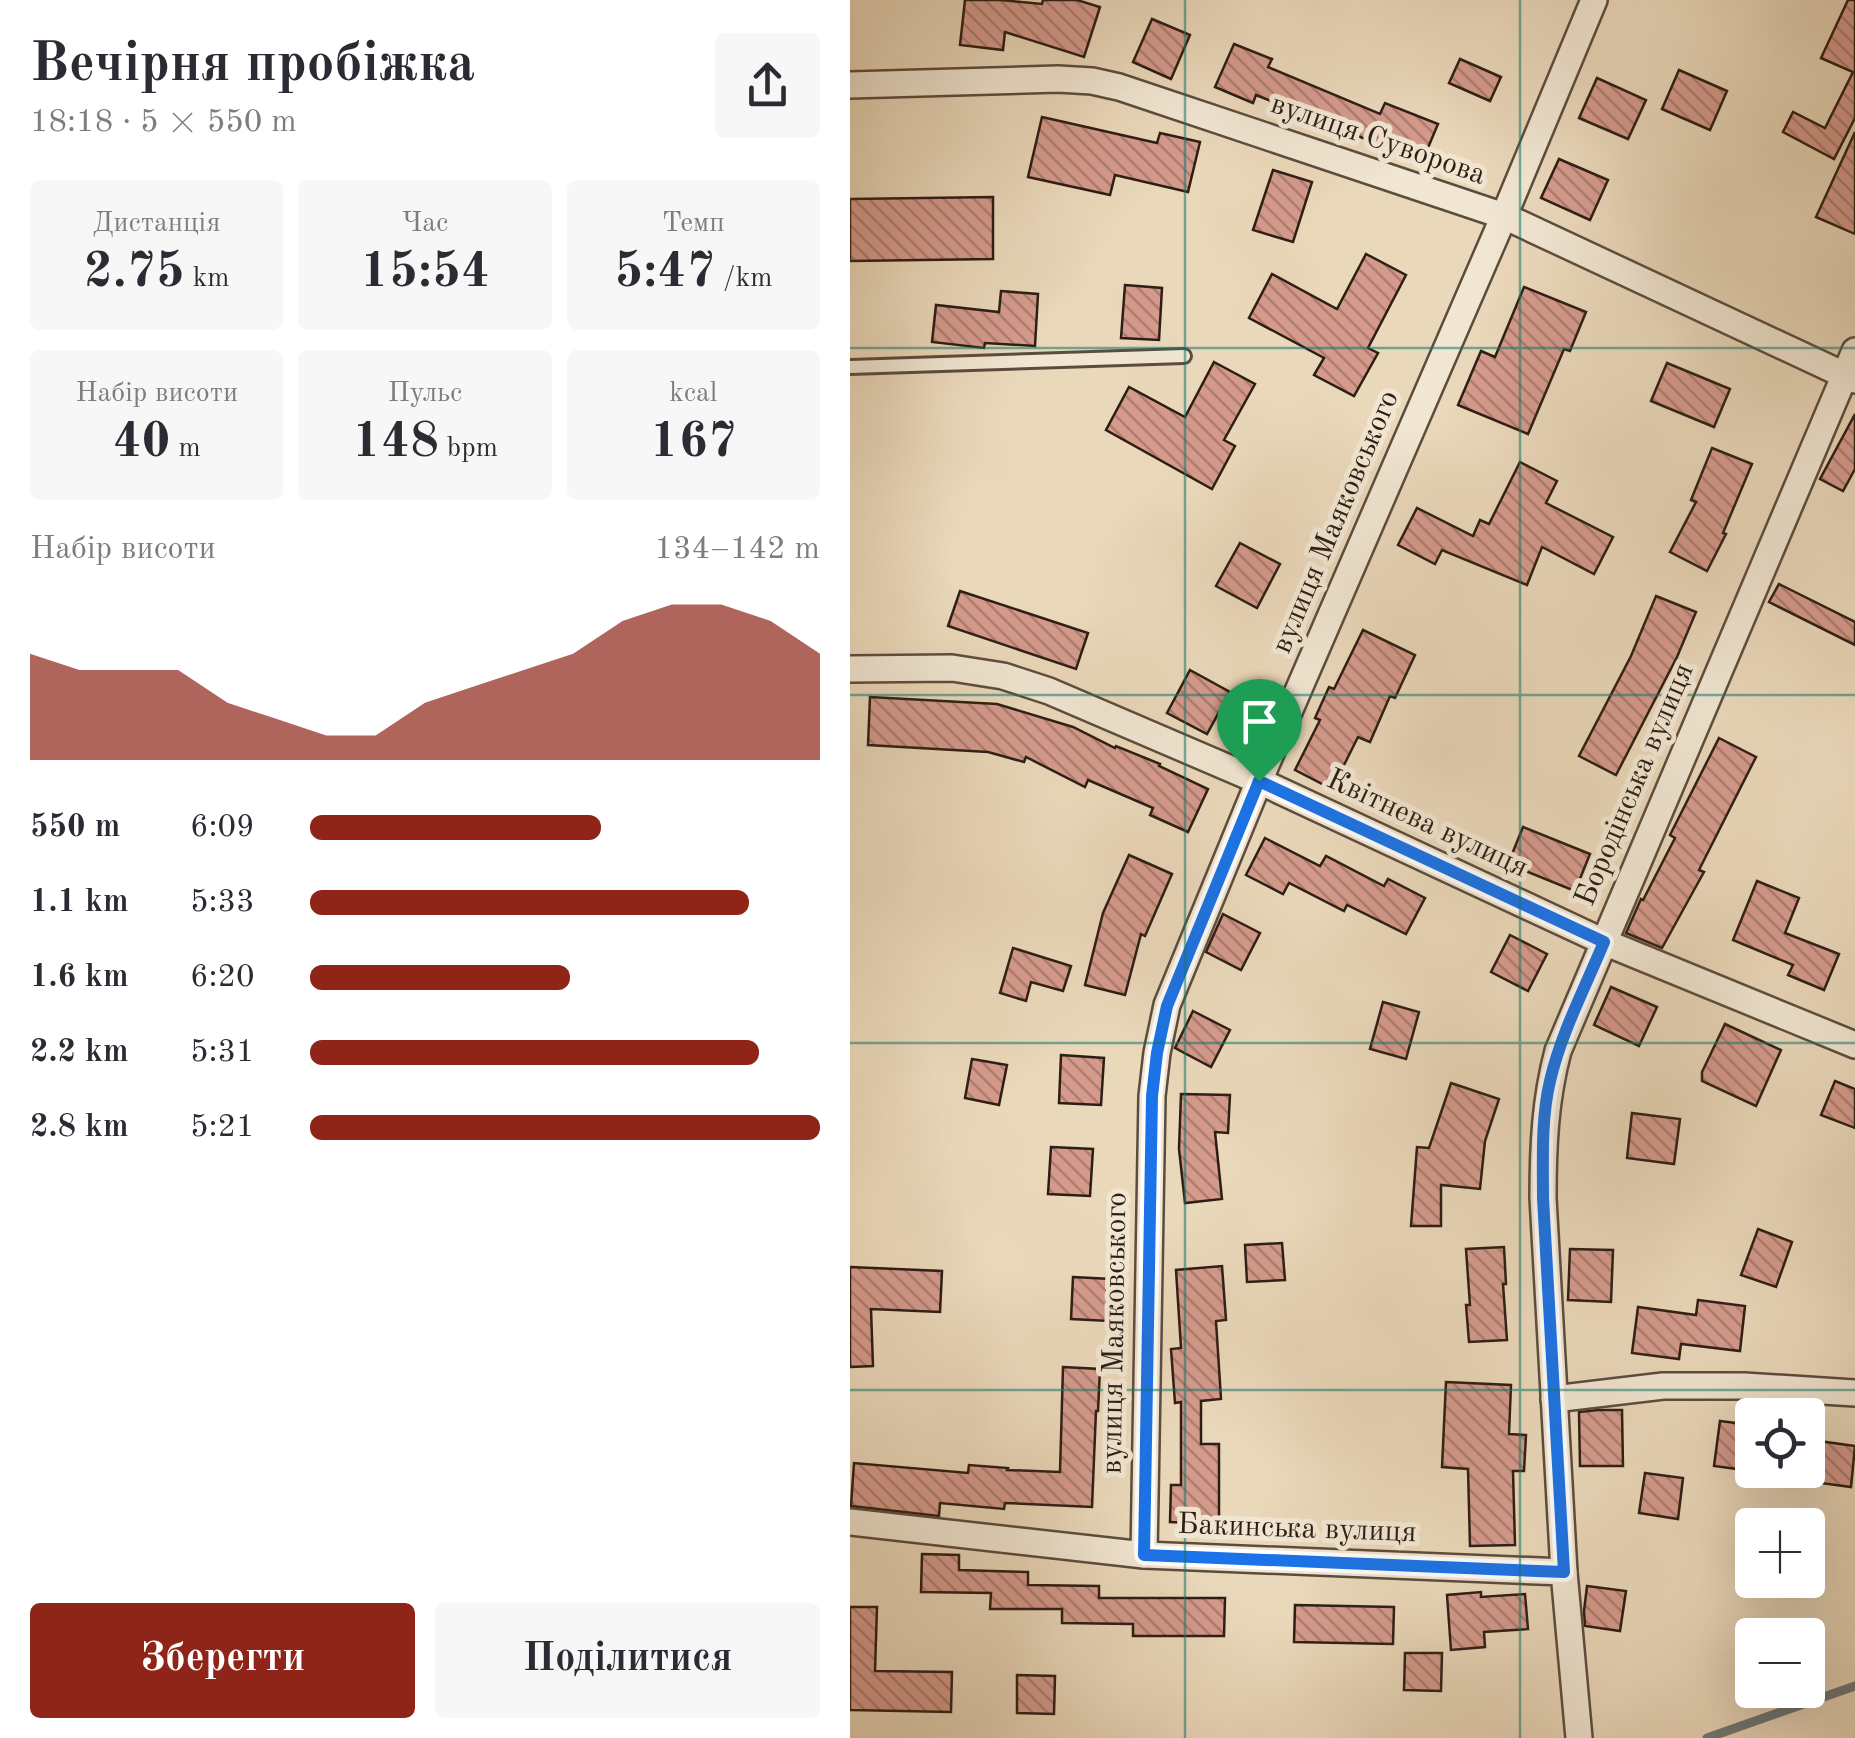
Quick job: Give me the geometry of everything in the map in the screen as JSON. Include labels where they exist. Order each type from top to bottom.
[{"type":"street","name":"вулиця Маяковського","points":[[1144,1555],[1152,1096],[1167,1006],[1259,781],[1594,0]]},
{"type":"street","name":"вулиця Суворова","points":[[850,85],[1058,79],[1118,87],[1504,216],[1850,378]]},
{"type":"street","name":"Бородінська вулиця","points":[[1579,1738],[1564,1572],[1543,1198],[1548,1086],[1558,1051],[1604,942],[1850,378],[1855,351]]},
{"type":"street","name":"Квітнева вулиця","points":[[850,669],[952,668],[1003,676],[1049,691],[1259,781],[1604,942],[1855,1045]]},
{"type":"street","points":[[1554,1399],[1663,1386],[1855,1392]]},
{"type":"street","name":"Бакинська вулиця","points":[[850,1522],[1144,1555],[1564,1572]]},
{"type":"lane","points":[[850,367],[1184,356]]},
{"type":"building","points":[[965,0],[1042,4],[1043,0],[1077,0],[1100,7],[1084,57],[1005,32],[1003,50],[960,45]]},
{"type":"building","points":[[1848,0],[1855,0],[1855,118],[1834,159],[1783,132],[1793,112],[1825,128],[1853,72],[1821,58]]},
{"type":"building","points":[[1152,19],[1190,35],[1171,79],[1133,62]]},
{"type":"building","points":[[1234,44],[1272,59],[1268,67],[1380,114],[1385,103],[1438,124],[1422,162],[1256,95],[1253,103],[1215,87]]},
{"type":"building","points":[[1460,59],[1501,77],[1490,101],[1449,83]]},
{"type":"building","points":[[1679,70],[1727,91],[1710,130],[1662,109]]},
{"type":"building","points":[[1597,78],[1646,100],[1628,139],[1579,118]]},
{"type":"building","points":[[1042,117],[1157,143],[1160,133],[1200,142],[1188,192],[1115,175],[1110,195],[1028,177]]},
{"type":"building","points":[[1855,132],[1855,234],[1816,217]]},
{"type":"building","points":[[1559,159],[1608,180],[1590,220],[1541,198]]},
{"type":"building","points":[[1273,170],[1312,182],[1293,242],[1253,230]]},
{"type":"building","points":[[993,197],[993,259],[850,261],[850,199]]},
{"type":"building","points":[[1366,254],[1406,275],[1368,348],[1378,353],[1354,396],[1314,375],[1324,358],[1249,318],[1272,274],[1337,309]]},
{"type":"building","points":[[1125,285],[1162,288],[1159,340],[1121,338]]},
{"type":"building","points":[[1524,287],[1586,312],[1570,351],[1564,349],[1528,434],[1458,405],[1481,351],[1495,357]]},
{"type":"building","points":[[1001,291],[1038,294],[1035,346],[985,343],[984,348],[932,342],[936,305],[999,312]]},
{"type":"building","points":[[1214,362],[1255,384],[1224,440],[1235,446],[1212,489],[1106,430],[1129,387],[1185,417]]},
{"type":"building","points":[[1667,363],[1730,389],[1714,427],[1651,401]]},
{"type":"building","points":[[1855,414],[1855,469],[1843,491],[1820,479]]},
{"type":"building","points":[[1712,448],[1752,464],[1723,533],[1726,534],[1707,571],[1670,552],[1696,502],[1691,500]]},
{"type":"building","points":[[1520,462],[1557,481],[1546,503],[1613,537],[1594,574],[1542,547],[1527,585],[1442,550],[1435,564],[1398,545],[1417,508],[1473,536],[1480,520],[1489,524]]},
{"type":"building","points":[[1240,543],[1280,564],[1257,608],[1216,586]]},
{"type":"building","points":[[1779,584],[1855,622],[1855,645],[1769,602]]},
{"type":"building","points":[[960,591],[1088,633],[1076,669],[948,626]]},
{"type":"building","points":[[1656,596],[1696,612],[1616,775],[1579,756],[1631,656]]},
{"type":"building","points":[[1363,630],[1415,655],[1395,698],[1390,696],[1370,742],[1358,737],[1332,789],[1295,770],[1320,720],[1315,718],[1329,687],[1334,689]]},
{"type":"building","points":[[1190,670],[1230,692],[1207,734],[1167,713]]},
{"type":"building","points":[[870,697],[997,704],[1073,727],[1208,789],[1188,832],[1150,815],[1153,808],[1088,780],[1085,787],[1026,757],[1024,762],[988,752],[868,745]]},
{"type":"building","points":[[1719,738],[1756,757],[1699,870],[1704,872],[1662,948],[1626,933],[1675,838],[1670,835]]},
{"type":"building","points":[[1523,827],[1590,854],[1575,891],[1508,864]]},
{"type":"building","points":[[1265,838],[1320,866],[1326,856],[1384,886],[1388,879],[1425,898],[1406,934],[1347,905],[1344,911],[1289,883],[1283,894],[1246,875]]},
{"type":"building","points":[[1129,855],[1172,874],[1145,936],[1141,934],[1125,995],[1085,985],[1103,913]]},
{"type":"building","points":[[1757,881],[1799,898],[1785,933],[1839,954],[1824,990],[1788,975],[1793,965],[1733,940]]},
{"type":"building","points":[[1223,914],[1260,933],[1241,970],[1206,952]]},
{"type":"building","points":[[1510,935],[1547,954],[1528,991],[1491,972]]},
{"type":"building","points":[[1013,948],[1071,966],[1063,991],[1031,982],[1026,1001],[1000,993]]},
{"type":"building","points":[[1611,987],[1657,1007],[1639,1046],[1594,1025]]},
{"type":"building","points":[[1383,1002],[1419,1012],[1406,1059],[1370,1049]]},
{"type":"building","points":[[1193,1011],[1230,1030],[1211,1067],[1175,1048]]},
{"type":"building","points":[[1725,1024],[1781,1050],[1756,1106],[1702,1081],[1702,1072]]},
{"type":"building","points":[[1061,1055],[1104,1058],[1101,1105],[1059,1103]]},
{"type":"building","points":[[972,1059],[1007,1065],[999,1105],[965,1098]]},
{"type":"building","points":[[1835,1081],[1855,1089],[1855,1128],[1821,1115]]},
{"type":"building","points":[[1451,1083],[1499,1099],[1485,1141],[1480,1189],[1441,1185],[1441,1226],[1411,1226],[1417,1147],[1429,1148]]},
{"type":"building","points":[[1181,1094],[1230,1095],[1228,1133],[1215,1132],[1222,1199],[1185,1203],[1179,1149]]},
{"type":"building","points":[[1632,1113],[1680,1119],[1674,1164],[1627,1158]]},
{"type":"building","points":[[1051,1147],[1093,1149],[1090,1196],[1048,1194]]},
{"type":"building","points":[[1758,1229],[1792,1242],[1776,1287],[1741,1275]]},
{"type":"building","points":[[1282,1243],[1285,1280],[1247,1282],[1245,1245]]},
{"type":"building","points":[[1504,1247],[1507,1340],[1469,1342],[1466,1249]]},
{"type":"building","points":[[1570,1249],[1613,1250],[1611,1302],[1568,1300]]},
{"type":"building","points":[[1222,1266],[1226,1320],[1216,1321],[1221,1399],[1201,1401],[1201,1444],[1219,1444],[1219,1524],[1170,1522],[1171,1485],[1181,1485],[1181,1402],[1175,1403],[1171,1349],[1181,1348],[1176,1270]]},
{"type":"building","points":[[850,1267],[942,1271],[940,1312],[871,1309],[873,1366],[850,1367]]},
{"type":"building","points":[[1073,1277],[1111,1279],[1109,1321],[1071,1319]]},
{"type":"building","points":[[1698,1300],[1745,1306],[1740,1351],[1681,1344],[1679,1359],[1632,1353],[1638,1307],[1696,1315]]},
{"type":"building","points":[[1063,1367],[1100,1369],[1092,1507],[1005,1503],[1004,1509],[940,1503],[939,1516],[851,1506],[854,1463],[968,1473],[969,1465],[1060,1472]]},
{"type":"building","points":[[1446,1382],[1511,1385],[1509,1434],[1526,1435],[1524,1471],[1513,1471],[1515,1545],[1470,1546],[1468,1469],[1442,1467]]},
{"type":"building","points":[[1622,1410],[1623,1466],[1580,1466],[1579,1412]]},
{"type":"building","points":[[1720,1421],[1735,1423],[1735,1469],[1714,1466]]},
{"type":"building","points":[[1825,1442],[1855,1446],[1851,1487],[1825,1484]]},
{"type":"building","points":[[1645,1473],[1683,1478],[1678,1519],[1639,1513]]},
{"type":"building","points":[[922,1554],[959,1555],[959,1570],[1028,1572],[1028,1585],[1099,1586],[1099,1598],[1225,1598],[1224,1636],[1133,1636],[1133,1624],[1062,1623],[1062,1609],[990,1609],[991,1593],[921,1592]]},
{"type":"building","points":[[1587,1586],[1626,1591],[1620,1631],[1585,1626]]},
{"type":"building","points":[[1481,1592],[1481,1597],[1525,1594],[1528,1629],[1484,1632],[1485,1647],[1451,1650],[1447,1595]]},
{"type":"building","points":[[1295,1605],[1394,1607],[1393,1644],[1294,1642]]},
{"type":"building","points":[[850,1607],[877,1607],[875,1671],[952,1672],[951,1712],[850,1710]]},
{"type":"building","points":[[1405,1653],[1442,1653],[1441,1691],[1404,1690]]},
{"type":"building","points":[[1017,1675],[1055,1676],[1054,1714],[1017,1713]]},
{"type":"waterway","points":[[1707,1738],[1855,1686]]},
{"type":"route","points":[[1259,781],[1604,942],[1558,1051],[1548,1086],[1543,1137],[1564,1572],[1144,1555],[1152,1096],[1157,1053],[1167,1006],[1259,781]]}]
